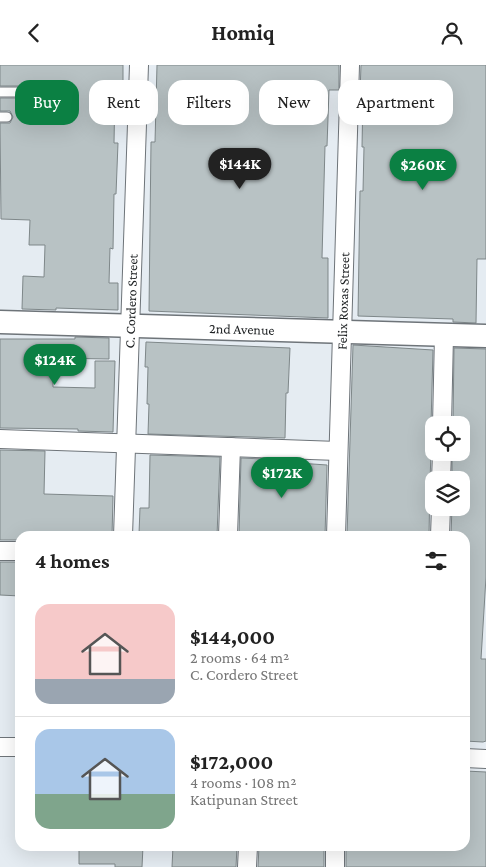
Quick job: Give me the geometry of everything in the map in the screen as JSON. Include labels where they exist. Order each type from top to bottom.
[{"type":"street","name":"C. Cordero Street","points":[[123,531],[138,65]]},
{"type":"street","name":"Felix Roxas Street","points":[[336,531],[350,65]]},
{"type":"street","name":"2nd Avenue","points":[[0,322],[486,336]]},
{"type":"street","points":[[442,416],[444,335]]},
{"type":"street","points":[[0,439],[338,451]]},
{"type":"street","points":[[228,531],[231,447]]},
{"type":"street","points":[[440,516],[440,531]]},
{"type":"street","points":[[0,551],[15,551]]},
{"type":"street","points":[[0,747],[15,747]]},
{"type":"street","points":[[470,758],[486,759]]},
{"type":"street","points":[[248,851],[248,867]]},
{"type":"street","points":[[335,851],[335,867]]},
{"type":"lane","points":[[0,92],[15,93]]},
{"type":"building","points":[[0,65],[123,65],[123,80],[89,80],[89,125],[114,125],[114,143],[118,143],[116,194],[114,194],[113,249],[110,248],[109,283],[118,283],[118,310],[22,309],[23,276],[44,277],[45,245],[29,245],[30,220],[1,219],[0,123],[10,123],[13,117],[10,111],[0,111],[0,98],[15,98],[15,125],[79,125],[79,80],[15,80],[15,86],[0,86]]},
{"type":"building","points":[[157,65],[339,65],[338,90],[329,90],[328,118],[328,80],[259,80],[259,125],[328,125],[327,146],[325,146],[322,258],[328,258],[328,318],[149,311],[151,142],[155,142],[155,125],[158,125]]},
{"type":"building","points":[[361,65],[486,65],[486,259],[477,259],[476,323],[453,322],[453,319],[358,316],[360,191],[363,191],[362,125],[453,125],[453,80],[360,80]]},
{"type":"building","points":[[75,337],[109,338],[109,359],[53,358],[53,387],[95,388],[95,361],[115,361],[113,432],[78,431],[78,429],[0,428],[0,339],[75,339]]},
{"type":"building","points":[[146,342],[290,348],[285,438],[148,434],[149,404],[147,404],[148,367],[145,367]]},
{"type":"building","points":[[353,345],[433,350],[431,416],[425,416],[425,461],[431,461],[431,471],[425,471],[425,516],[429,516],[429,531],[347,531]]},
{"type":"building","points":[[454,348],[486,349],[486,577],[481,659],[486,659],[486,741],[483,742],[470,741],[470,531],[451,531],[452,516],[470,516],[470,471],[452,471],[452,461],[470,461],[470,416],[453,416]]},
{"type":"building","points":[[0,450],[45,451],[44,494],[113,496],[112,531],[15,531],[15,540],[0,540]]},
{"type":"building","points":[[150,455],[220,457],[217,531],[139,531],[140,508],[149,508]]},
{"type":"building","points":[[241,458],[327,465],[325,531],[239,531]]},
{"type":"building","points":[[0,562],[15,562],[15,596],[0,595]]},
{"type":"building","points":[[470,771],[486,772],[486,867],[346,867],[346,851],[470,851]]},
{"type":"building","points":[[79,851],[143,851],[142,867],[115,867],[115,864],[79,864]]},
{"type":"building","points":[[173,851],[237,851],[236,867],[172,867]]},
{"type":"building","points":[[259,851],[324,851],[324,867],[258,867]]}]
